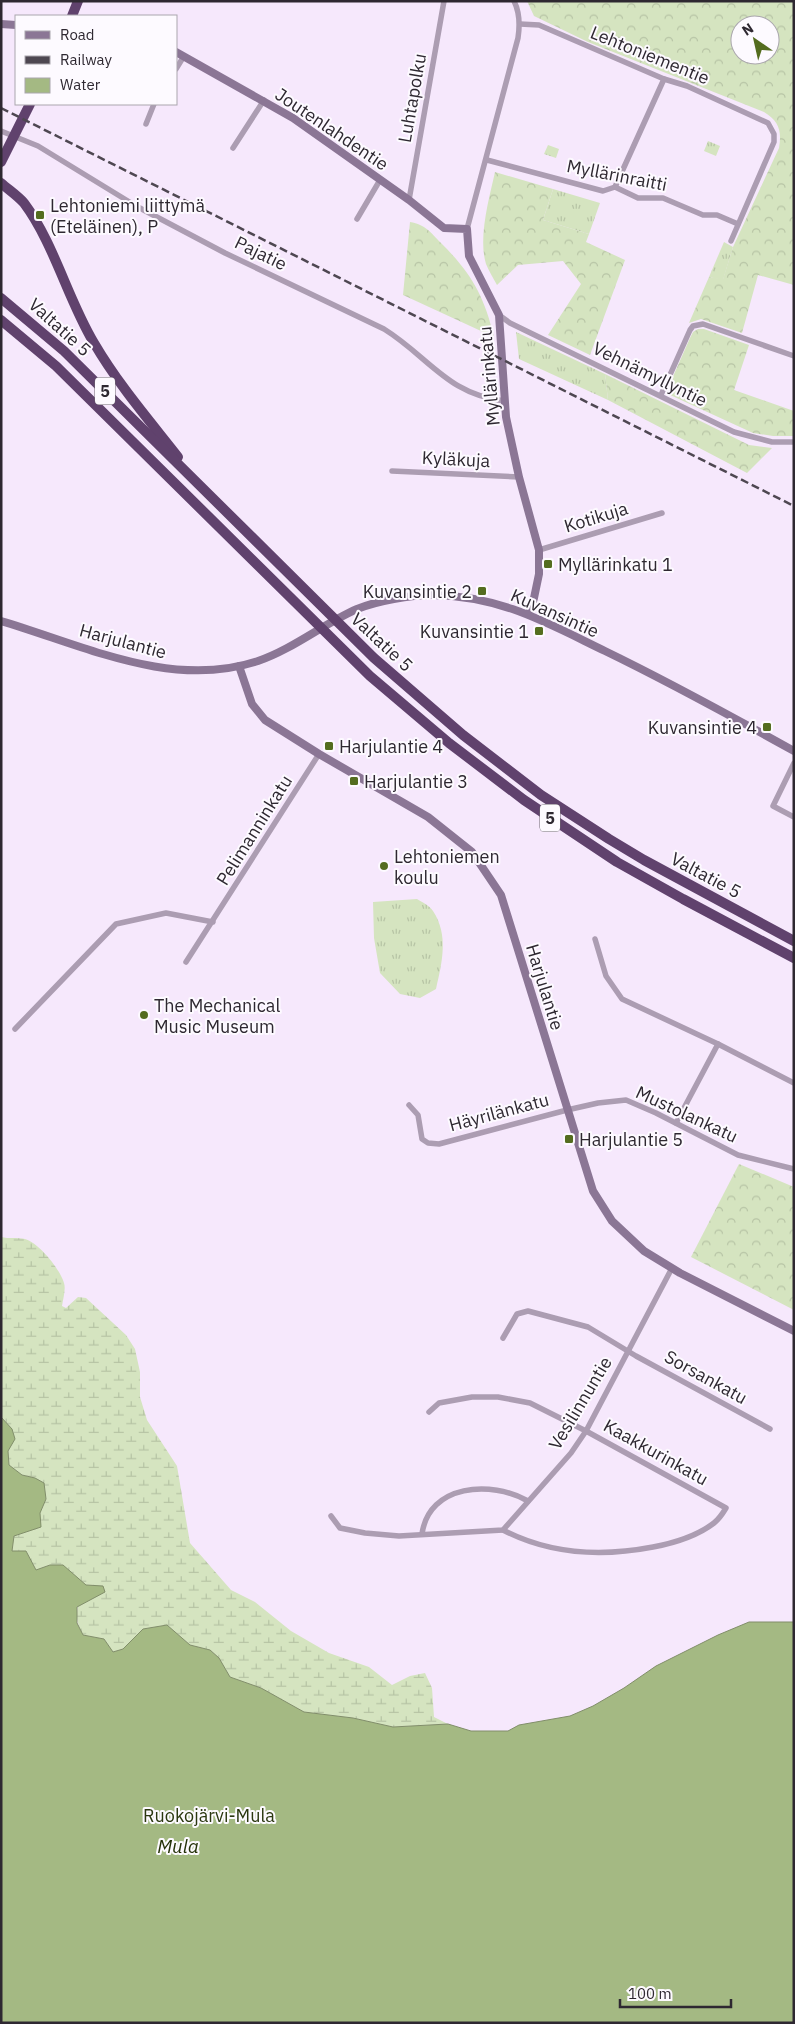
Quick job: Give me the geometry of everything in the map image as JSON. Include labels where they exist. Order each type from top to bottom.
[{"type":"highway","points":[[72,15],[78,1]]},
{"type":"highway","points":[[1,162],[29,105]]},
{"type":"highway","points":[[1,183],[23,201],[37,222],[73,303],[94,344],[203,490]]},
{"type":"highway","name":"Valtatie 5","points":[[1,298],[64,351],[348,633],[422,702],[470,741],[541,795],[644,860],[794,941]]},
{"type":"highway","name":"Valtatie 5","points":[[1,320],[62,372],[370,676],[449,743],[564,828],[617,862],[682,899],[794,958]]},
{"type":"street","name":"Luhtapolku","points":[[409,200],[444,1]]},
{"type":"street","points":[[514,1],[518,10],[520,24]]},
{"type":"street","name":"Lehtoniementie","points":[[520,24],[533,23],[539,25],[687,86],[762,119],[772,128],[774,142],[738,224]]},
{"type":"street","points":[[1,24],[15,25]]},
{"type":"street","name":"Myllärinkatu","points":[[520,24],[513,62],[467,229],[469,256],[499,315],[506,417],[519,477],[539,550],[539,574],[529,614]]},
{"type":"street","name":"Joutenlahdentie","points":[[178,53],[264,100],[409,200],[444,228],[467,229]]},
{"type":"street","points":[[178,66],[184,56]]},
{"type":"street","points":[[615,187],[664,78]]},
{"type":"street","points":[[232,148],[264,100]]},
{"type":"street","points":[[146,124],[154,105]]},
{"type":"street","name":"Pajatie","points":[[1,131],[38,146],[136,206],[225,253],[384,329],[402,340],[441,376],[458,387],[476,396],[505,401]]},
{"type":"street","name":"Myllärinraitti","points":[[486,160],[602,191],[615,187],[638,198],[663,198],[703,215],[717,215],[738,224]]},
{"type":"street","points":[[356,219],[380,180]]},
{"type":"street","points":[[731,241],[738,224]]},
{"type":"street","name":"Vehnämyllyntie","points":[[499,315],[510,324],[661,395],[734,432],[772,442],[794,442]]},
{"type":"street","points":[[661,395],[693,326],[703,324],[794,356]]},
{"type":"street","name":"Kyläkuja","points":[[392,471],[519,477]]},
{"type":"street","name":"Kotikuja","points":[[539,550],[662,513]]},
{"type":"street","name":"Kuvansintie","points":[[291,646],[357,609],[396,599],[430,595],[463,597],[490,602],[529,614],[665,680],[794,751]]},
{"type":"street","name":"Harjulantie","points":[[1,621],[140,665],[170,670],[204,670],[239,666],[259,661],[291,646]]},
{"type":"street","name":"Harjulantie","points":[[239,666],[252,704],[265,720],[428,817],[472,852],[501,895],[566,1110],[593,1191],[612,1221],[644,1251],[672,1268],[794,1331]]},
{"type":"street","name":"Pelimanninkatu","points":[[186,962],[214,922],[320,754]]},
{"type":"street","points":[[794,763],[773,806],[794,816]]},
{"type":"street","points":[[15,1030],[116,924],[166,913],[214,922]]},
{"type":"street","points":[[595,939],[606,976],[622,1000],[718,1044],[794,1083]]},
{"type":"street","points":[[676,1123],[718,1044]]},
{"type":"street","name":"Mustolankatu","points":[[566,1110],[598,1103],[626,1100],[738,1155],[794,1170]]},
{"type":"street","name":"Häyrilänkatu","points":[[409,1105],[418,1115],[422,1139],[428,1143],[439,1144],[566,1110]]},
{"type":"street","name":"Vesilinnuntie","points":[[503,1530],[571,1453],[586,1431],[672,1268]]},
{"type":"street","name":"Sorsankatu","points":[[503,1338],[517,1314],[528,1311],[588,1327],[628,1351],[770,1428]]},
{"type":"street","name":"Kaakkurinkatu","points":[[429,1412],[439,1403],[472,1397],[498,1397],[530,1403],[586,1431],[726,1508],[714,1522],[692,1535],[668,1544],[614,1554],[563,1551],[537,1544],[503,1530]]},
{"type":"street","points":[[422,1534],[424,1522],[431,1510],[445,1498],[459,1492],[491,1488],[515,1494],[528,1501]]},
{"type":"street","points":[[331,1516],[340,1528],[399,1536],[503,1530]]},
{"type":"green space","points":[[527,1],[794,1],[794,285],[758,275],[742,333],[701,319],[689,323],[709,277],[723,279],[733,247],[779,148],[780,132],[776,123],[764,112],[588,42],[534,16]]},
{"type":"green space","points":[[708,141],[720,146],[716,156],[704,151]]},
{"type":"green space","points":[[548,145],[559,149],[556,158],[544,154]]},
{"type":"green space","points":[[495,172],[553,189],[543,220],[589,234],[586,242],[625,260],[590,355],[548,335],[581,284],[563,261],[518,265],[497,285],[490,272],[486,264],[483,242],[487,206]]},
{"type":"green space","points":[[553,189],[600,203],[589,234],[543,220]]},
{"type":"green space","points":[[410,222],[420,225],[431,232],[461,264],[481,297],[494,337],[403,295]]},
{"type":"green space","points":[[724,242],[733,247],[723,280],[709,277]]},
{"type":"green space","points":[[698,329],[704,329],[749,345],[734,390],[794,411],[794,436],[773,436],[753,433],[668,394],[667,390],[690,338],[693,332]]},
{"type":"green space","points":[[516,332],[605,374],[608,400],[519,359]]},
{"type":"green space","points":[[605,374],[749,445],[772,448],[747,473],[608,400]]},
{"type":"green space","points":[[417,899],[433,911],[438,920],[443,939],[442,959],[436,989],[420,998],[400,994],[380,973],[374,938],[373,902]]},
{"type":"green space","points":[[739,1164],[794,1187],[794,1310],[691,1257]]},
{"type":"green space","points":[[1,1237],[31,1241],[48,1257],[62,1277],[65,1285],[62,1306],[66,1308],[78,1297],[86,1298],[126,1335],[135,1349],[140,1372],[140,1397],[147,1420],[177,1466],[190,1543],[231,1590],[255,1602],[291,1631],[329,1653],[369,1667],[392,1685],[410,1676],[425,1673],[432,1688],[434,1717],[448,1724],[393,1727],[353,1718],[304,1712],[261,1688],[230,1677],[219,1658],[210,1650],[190,1645],[167,1625],[143,1629],[123,1649],[113,1652],[104,1639],[83,1635],[78,1622],[77,1610],[86,1585],[50,1565],[36,1570],[26,1551],[11,1551],[14,1536],[39,1513],[46,1499],[35,1478],[22,1475],[9,1465],[8,1451],[12,1429],[1,1417]]},
{"type":"water","name":"Mula","points":[[1,1417],[12,1429],[15,1439],[8,1451],[9,1465],[22,1475],[35,1478],[44,1483],[46,1499],[40,1513],[41,1527],[14,1536],[12,1551],[26,1551],[36,1570],[50,1565],[63,1565],[86,1585],[103,1586],[105,1592],[77,1607],[77,1623],[83,1635],[104,1639],[113,1652],[123,1649],[143,1629],[167,1625],[190,1645],[210,1650],[219,1658],[230,1677],[261,1688],[304,1712],[353,1718],[393,1727],[448,1724],[471,1731],[508,1731],[519,1725],[570,1716],[593,1706],[656,1666],[718,1635],[749,1622],[794,1622],[794,2023],[1,2023]]},
{"type":"railway","points":[[1,108],[794,506]]},
{"type":"place","name":"Lehtoniemi liittymä (Eteläinen), P","points":[[40,215]]},
{"type":"place","name":"Myllärinkatu 1","points":[[548,564]]},
{"type":"place","name":"Kuvansintie 2","points":[[482,591]]},
{"type":"place","name":"Kuvansintie 1","points":[[539,631]]},
{"type":"place","name":"Kuvansintie 4","points":[[767,727]]},
{"type":"place","name":"Harjulantie 4","points":[[329,746]]},
{"type":"place","name":"Harjulantie 3","points":[[354,781]]},
{"type":"place","name":"Lehtoniemen koulu","points":[[384,866]]},
{"type":"place","name":"The Mechanical Music Museum","points":[[144,1015]]},
{"type":"place","name":"Harjulantie 5","points":[[569,1139]]},
{"type":"park label","name":"Ruokojärvi-Mula","points":[[209,1815]]}]
